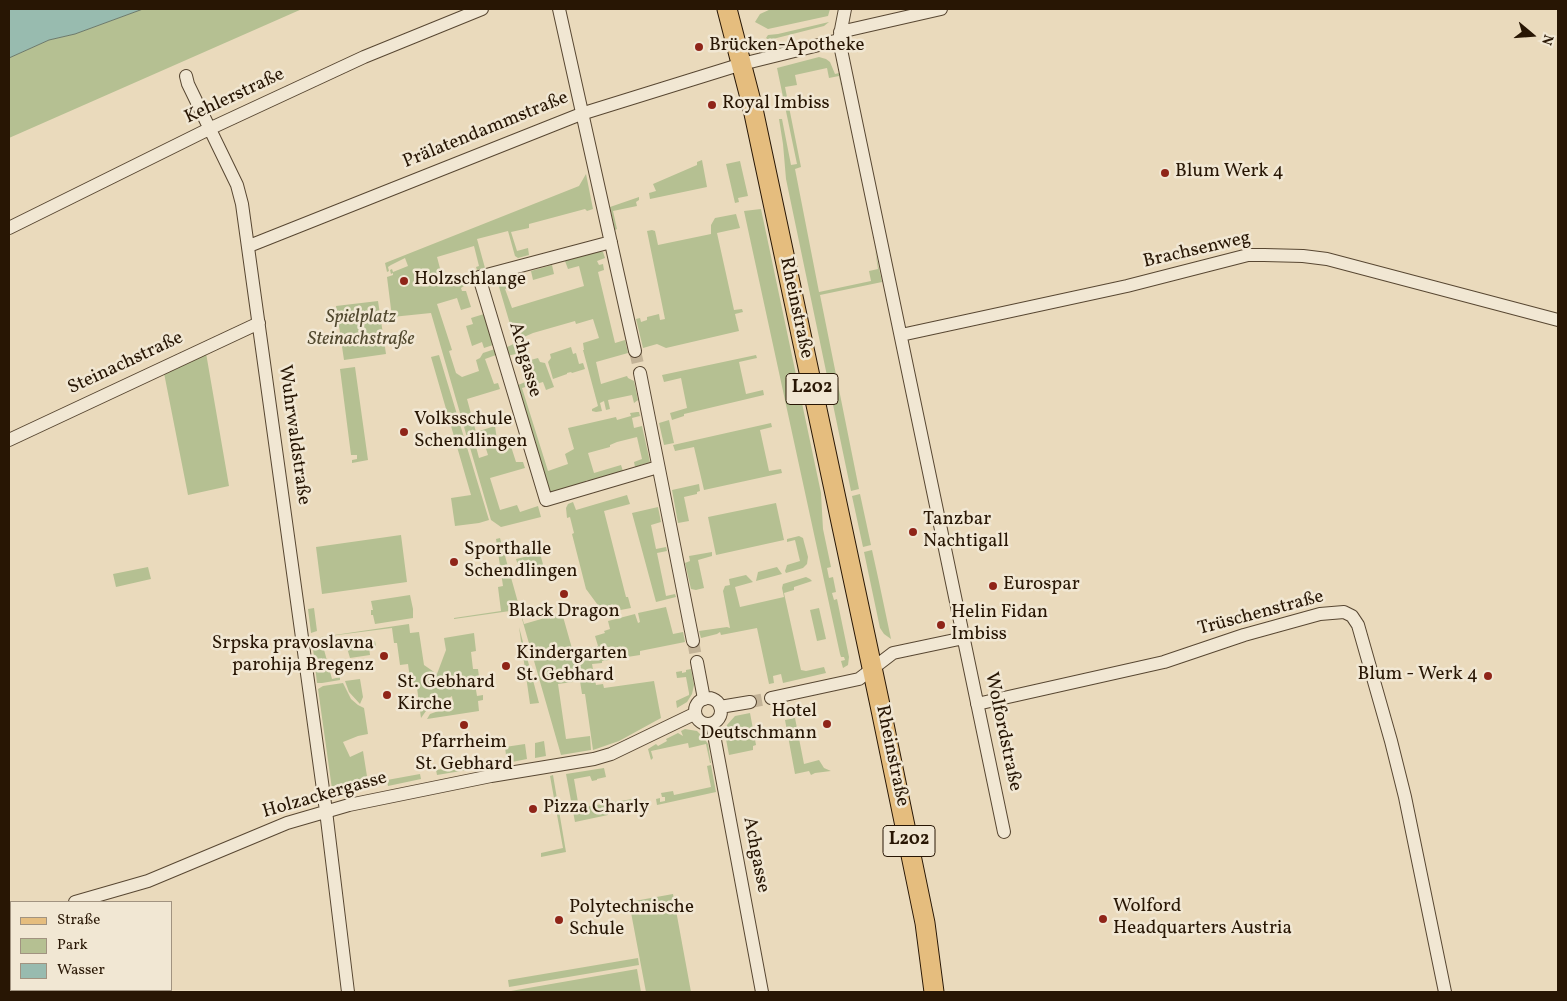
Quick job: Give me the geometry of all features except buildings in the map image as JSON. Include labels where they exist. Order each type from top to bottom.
[{"type":"main road","name":"Rheinstraße","points":[[727,9],[742,64],[872,667],[920,897],[934,992]]},
{"type":"street","name":"Kehlerstraße","points":[[9,228],[209,129],[364,57],[482,9]]},
{"type":"street","points":[[559,9],[635,351]]},
{"type":"street","points":[[773,697],[858,679],[893,653],[964,638],[840,36],[845,9]]},
{"type":"street","points":[[840,36],[941,9]]},
{"type":"street","name":"Prälatendammstraße","points":[[248,246],[581,114],[840,36]]},
{"type":"street","name":"Wuhrwaldstraße","points":[[186,76],[188,84],[241,194],[326,811],[348,992]]},
{"type":"street","name":"Achgasse","points":[[611,242],[480,277],[546,500],[658,467]]},
{"type":"street","name":"Brachsenweg","points":[[901,335],[1127,286],[1248,255],[1303,256],[1327,259],[1558,320]]},
{"type":"street","name":"Steinachstraße","points":[[9,440],[259,323]]},
{"type":"street","points":[[640,373],[693,641]]},
{"type":"street","name":"Trüschenstraße","points":[[977,704],[1164,662],[1244,635],[1320,614],[1344,612],[1352,616],[1358,625],[1391,741],[1405,797],[1446,992]]},
{"type":"street","name":"Wolfordstraße","points":[[964,638],[1004,832]]},
{"type":"street","points":[[697,662],[704,699]]},
{"type":"street","points":[[704,699],[715,700],[720,707],[719,719],[712,724],[699,722],[694,714],[697,703],[704,699]]},
{"type":"street","points":[[720,707],[750,702]]},
{"type":"street","name":"Holzackergasse","points":[[78,901],[148,881],[287,823],[326,811],[430,788],[594,759],[624,748],[694,714]]},
{"type":"street","name":"Achgasse","points":[[712,724],[762,992]]},
{"type":"green space","points":[[143,9],[302,9],[9,138],[9,58],[49,40],[75,34]]},
{"type":"green space","points":[[771,9],[830,9],[828,16],[768,29],[755,22],[760,14]]},
{"type":"green space","points":[[829,22],[824,26],[769,40],[766,38],[768,35]]},
{"type":"green space","points":[[819,57],[830,62],[835,74],[839,73],[843,95],[839,76],[829,78],[827,68],[795,75],[797,85],[785,87],[801,167],[795,169],[819,292],[871,281],[869,271],[878,269],[875,250],[882,282],[820,295],[859,489],[851,491],[786,179],[779,119],[782,119],[791,165],[797,164],[777,68]]},
{"type":"green space","points":[[702,160],[707,187],[650,199],[649,193],[656,191],[653,184],[697,165],[697,162]]},
{"type":"green space","points":[[740,161],[748,196],[738,198],[739,202],[735,203],[726,164]]},
{"type":"green space","points":[[586,174],[593,209],[587,211],[585,209],[529,224],[529,228],[511,232],[517,251],[528,248],[529,255],[518,258],[515,256],[508,231],[477,239],[485,268],[477,270],[476,267],[479,266],[474,246],[437,257],[442,276],[452,274],[455,283],[463,282],[464,286],[461,288],[462,291],[466,291],[471,307],[461,310],[457,298],[437,304],[452,350],[449,351],[456,373],[462,377],[479,371],[476,360],[483,353],[495,349],[496,355],[485,359],[494,384],[498,383],[500,389],[467,399],[476,432],[495,426],[497,440],[508,437],[516,462],[523,462],[525,468],[490,478],[500,510],[517,505],[520,512],[538,506],[541,517],[501,527],[491,520],[431,313],[392,317],[387,277],[393,275],[390,270],[392,269],[393,272],[408,266],[405,258],[388,267],[389,271],[387,272],[385,263],[579,186]],"holes":[[[482,436],[488,455],[479,458],[474,439]]]},
{"type":"green space","points":[[639,197],[639,200],[636,202],[637,206],[613,211],[617,229],[615,230],[610,207]]},
{"type":"green space","points":[[761,209],[821,493],[823,529],[831,567],[827,568],[829,578],[833,577],[836,592],[832,593],[834,600],[837,599],[849,657],[848,665],[843,668],[841,661],[845,660],[840,654],[744,211]]},
{"type":"green space","points":[[736,214],[740,228],[717,233],[734,310],[742,309],[743,312],[735,314],[739,331],[666,348],[657,344],[643,348],[636,319],[640,318],[641,322],[647,320],[647,317],[659,314],[660,320],[665,319],[647,231],[655,231],[658,245],[711,234],[711,225],[715,218]]},
{"type":"green space","points":[[600,251],[603,252],[605,258],[597,261],[599,265],[603,264],[604,270],[598,272],[615,343],[625,340],[628,353],[596,362],[601,384],[627,376],[634,381],[638,400],[634,403],[632,395],[608,400],[610,409],[606,410],[604,401],[600,403],[602,411],[596,412],[592,411],[592,409],[598,406],[583,350],[583,343],[599,338],[593,319],[576,324],[575,321],[533,333],[515,341],[497,280],[518,274],[521,284],[505,289],[512,308],[584,286],[579,266],[568,269],[565,261]]},
{"type":"green space","points":[[552,265],[554,274],[533,280],[531,271]]},
{"type":"green space","name":"Spielplatz Steinachstraße","points":[[378,301],[386,354],[344,360],[336,306]]},
{"type":"green space","points":[[484,314],[493,345],[484,348],[482,342],[472,346],[466,326],[473,324],[471,318]]},
{"type":"green space","points":[[520,341],[527,361],[538,358],[540,362],[545,363],[554,387],[546,390],[543,382],[522,388],[548,471],[568,464],[565,454],[574,449],[568,428],[616,417],[617,420],[631,416],[630,413],[637,412],[639,412],[640,416],[632,418],[634,428],[642,426],[650,462],[635,467],[634,462],[642,459],[637,437],[617,442],[610,445],[610,447],[588,453],[594,473],[621,465],[623,471],[548,493],[545,476],[518,385],[528,381],[520,353],[507,356],[505,348]]},
{"type":"green space","points":[[571,347],[573,354],[576,353],[579,364],[583,363],[585,369],[567,373],[553,379],[548,362],[551,358],[550,354]]},
{"type":"green space","points":[[206,353],[229,486],[188,495],[164,373]]},
{"type":"green space","points":[[439,355],[489,520],[479,523],[455,526],[451,498],[471,495],[431,357]]},
{"type":"green space","points":[[756,355],[757,358],[739,362],[746,394],[763,390],[764,395],[684,414],[684,416],[672,420],[670,413],[687,408],[681,378],[664,382],[662,375]]},
{"type":"green space","points":[[355,367],[368,460],[352,463],[352,460],[357,459],[357,455],[351,455],[340,369]]},
{"type":"green space","points":[[669,420],[674,443],[664,445],[659,423]]},
{"type":"green space","points":[[771,423],[772,427],[760,430],[769,471],[781,469],[782,473],[704,490],[694,447],[675,451],[673,445]]},
{"type":"green space","points":[[699,484],[700,491],[697,494],[684,497],[689,521],[678,523],[672,490]]},
{"type":"green space","points":[[860,494],[871,545],[863,547],[852,496]]},
{"type":"green space","points":[[627,495],[630,504],[604,511],[626,597],[628,597],[631,608],[610,612],[600,608],[586,589],[572,534],[574,533],[570,517],[567,518],[566,508],[568,504],[573,502],[576,510]]},
{"type":"green space","points":[[776,503],[784,540],[716,555],[708,517]]},
{"type":"green space","points":[[658,507],[661,522],[651,525],[656,549],[666,547],[667,551],[657,553],[666,596],[675,594],[676,597],[656,602],[632,513]]},
{"type":"green space","points":[[401,535],[407,582],[322,594],[316,547]]},
{"type":"green space","points":[[799,536],[803,538],[808,557],[807,564],[803,568],[786,573],[787,565],[800,561],[795,540],[787,542],[787,539]]},
{"type":"green space","points":[[500,538],[524,624],[562,613],[573,652],[598,646],[595,636],[605,633],[604,631],[610,629],[608,621],[635,614],[638,623],[640,622],[638,613],[666,607],[673,634],[683,632],[685,642],[640,651],[640,655],[592,664],[596,685],[603,684],[604,688],[654,681],[661,718],[619,741],[593,750],[585,694],[582,694],[580,681],[558,684],[566,739],[590,736],[591,750],[561,755],[520,612],[517,610],[454,619],[501,611],[498,587],[503,586],[496,539]]},
{"type":"green space","points":[[872,550],[891,639],[880,628],[864,552]]},
{"type":"green space","points":[[712,552],[712,556],[698,560],[704,588],[691,589],[685,563],[690,561],[689,556]]},
{"type":"green space","points":[[540,553],[545,572],[522,578],[516,559]]},
{"type":"green space","points":[[148,567],[151,579],[116,587],[113,574]]},
{"type":"green space","points":[[777,567],[782,574],[756,581],[758,572]]},
{"type":"green space","points":[[746,575],[753,582],[735,587],[740,607],[784,597],[783,584],[806,577],[812,581],[794,587],[794,590],[784,593],[801,670],[806,671],[824,667],[826,673],[783,683],[781,674],[773,676],[774,683],[769,684],[757,628],[721,635],[720,632],[701,638],[699,631],[730,628],[723,591],[725,586],[730,585],[729,579]]},
{"type":"green space","points":[[410,595],[413,618],[375,624],[373,615],[371,615],[371,610],[373,610],[371,601]]},
{"type":"green space","points":[[314,608],[317,631],[311,633],[308,609]]},
{"type":"green space","points":[[819,608],[826,639],[817,641],[810,610]]},
{"type":"green space","points":[[409,624],[410,633],[419,632],[424,665],[437,674],[446,650],[444,638],[474,633],[476,651],[471,652],[473,669],[478,669],[479,677],[474,678],[477,696],[483,695],[483,700],[478,701],[479,711],[427,719],[430,714],[444,709],[453,703],[452,696],[426,711],[421,718],[417,688],[411,686],[408,664],[400,665],[397,643],[394,643],[392,628],[314,638]]},
{"type":"green space","points":[[519,627],[539,703],[530,704]]},
{"type":"green space","points":[[375,641],[376,646],[369,647],[370,655],[350,658],[347,648]]},
{"type":"green space","points":[[323,646],[332,679],[340,677],[340,680],[317,683],[313,649]]},
{"type":"green space","points":[[691,669],[694,685],[692,694],[687,702],[677,708],[676,701],[689,695],[689,693],[686,677],[677,678],[676,672],[682,671],[682,673]]},
{"type":"green space","points":[[360,679],[363,697],[360,704],[349,692],[345,681]]},
{"type":"green space","points":[[343,683],[351,699],[364,708],[368,734],[343,742],[350,757],[363,751],[369,789],[337,795],[334,794],[332,789],[318,689],[323,686]]},
{"type":"green space","points":[[750,713],[756,745],[753,746],[753,750],[729,755],[725,734],[727,725],[735,716]]},
{"type":"green space","points":[[795,718],[804,764],[819,760],[824,768],[831,771],[811,775],[809,771],[795,774],[785,720]]},
{"type":"green space","points":[[685,729],[697,731],[704,738],[708,744],[711,763],[706,744],[689,748],[688,743],[651,751],[653,758],[651,760],[648,749],[656,744],[658,746],[667,741],[666,739],[678,733],[683,736],[681,731]]},
{"type":"green space","points":[[544,741],[546,756],[535,758],[535,743]]},
{"type":"green space","points":[[525,744],[527,759],[507,763],[505,747]]},
{"type":"green space","points":[[496,760],[497,765],[437,775],[436,770]]},
{"type":"green space","points":[[711,765],[716,792],[657,805],[656,799],[660,798],[660,802],[665,801],[665,797],[662,797],[661,793],[673,791],[674,795],[711,787],[707,766]]},
{"type":"green space","points":[[604,768],[606,777],[592,781],[590,776],[574,779],[579,808],[638,798],[639,802],[646,800],[647,804],[575,822],[566,774]]},
{"type":"green space","points":[[420,774],[421,779],[388,786],[387,780]]},
{"type":"green space","points":[[553,775],[566,852],[541,857],[541,853],[563,848],[550,776]]},
{"type":"green space","points":[[673,894],[691,992],[646,992],[629,902]]},
{"type":"green space","points":[[638,958],[639,965],[509,987],[508,980]]},
{"type":"green space","points":[[637,969],[641,992],[511,992],[511,991]]},
{"type":"water","points":[[9,9],[143,9],[75,34],[49,40],[9,58]]},
{"type":"tunnel","points":[[635,351],[640,373]]},
{"type":"tunnel","points":[[693,641],[697,662]]},
{"type":"tunnel","points":[[750,702],[771,698]]},
{"type":"place","name":"Brücken-Apotheke","points":[[699,47]]},
{"type":"place","name":"Royal Imbiss","points":[[712,105]]},
{"type":"place","name":"Blum Werk 4","points":[[1165,173]]},
{"type":"place","name":"Holzschlange","points":[[404,281]]},
{"type":"place","name":"Volksschule Schendlingen","points":[[404,432]]},
{"type":"place","name":"Tanzbar Nachtigall","points":[[913,532]]},
{"type":"place","name":"Sporthalle Schendlingen","points":[[454,562]]},
{"type":"place","name":"Eurospar","points":[[993,586]]},
{"type":"place","name":"Black Dragon","points":[[564,594]]},
{"type":"place","name":"Helin Fidan Imbiss","points":[[941,625]]},
{"type":"place","name":"Srpska pravoslavna parohija Bregenz","points":[[384,656]]},
{"type":"place","name":"Kindergarten St. Gebhard","points":[[506,666]]},
{"type":"place","name":"Blum - Werk 4","points":[[1488,676]]},
{"type":"place","name":"St. Gebhard Kirche","points":[[387,695]]},
{"type":"place","name":"Hotel Deutschmann","points":[[827,724]]},
{"type":"place","name":"Pfarrheim St. Gebhard","points":[[464,725]]},
{"type":"place","name":"Pizza Charly","points":[[533,809]]},
{"type":"place","name":"Wolford Headquarters Austria","points":[[1103,919]]},
{"type":"place","name":"Polytechnische Schule","points":[[559,920]]}]
